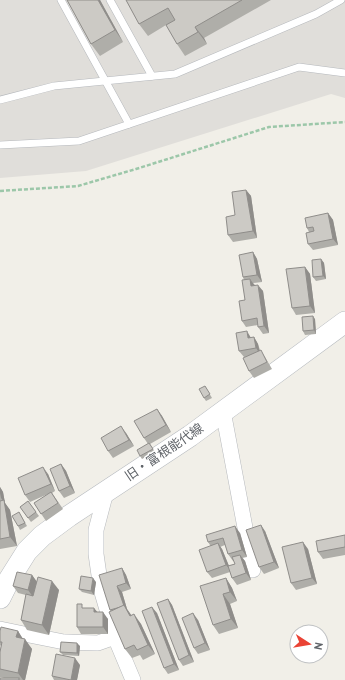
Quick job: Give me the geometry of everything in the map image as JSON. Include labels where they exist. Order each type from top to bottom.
[{"type":"street","name":"旧・富根能代線","points":[[0,598],[5,576],[42,536],[69,516],[190,436],[345,322]]},
{"type":"street","points":[[223,411],[253,570]]},
{"type":"street","points":[[106,492],[96,530],[96,554],[101,589],[115,637],[134,680]]},
{"type":"street","points":[[0,628],[64,642],[98,643],[115,637]]},
{"type":"lane","points":[[61,0],[129,124]]},
{"type":"lane","points":[[110,0],[152,76]]},
{"type":"lane","points":[[0,100],[54,86],[175,74],[316,14],[342,0]]},
{"type":"lane","points":[[0,145],[79,141],[299,68],[345,73]]},
{"type":"path","points":[[0,191],[78,186],[269,127],[345,122]]},
{"type":"shaded area","points":[[0,0],[345,0],[345,98],[331,94],[86,171],[0,178]]},
{"type":"building","points":[[67,0],[98,0],[115,30],[91,44]]},
{"type":"building","points":[[126,0],[242,0],[195,27],[198,32],[177,44],[166,25],[175,20],[168,8],[139,24]]},
{"type":"building","points":[[246,190],[253,231],[228,235],[226,217],[235,215],[232,192]]},
{"type":"building","points":[[328,213],[333,239],[308,244],[306,233],[314,231],[313,227],[307,228],[305,218]]},
{"type":"building","points":[[253,252],[257,275],[243,277],[239,255]]},
{"type":"building","points":[[321,259],[323,276],[313,277],[312,260]]},
{"type":"building","points":[[305,267],[310,306],[292,308],[286,269]]},
{"type":"building","points":[[250,279],[251,286],[258,285],[264,326],[258,327],[257,318],[242,321],[239,301],[245,300],[242,280]]},
{"type":"building","points":[[313,316],[314,330],[303,331],[302,317]]},
{"type":"building","points":[[247,331],[248,338],[254,337],[256,348],[239,351],[236,333]]},
{"type":"building","points":[[261,350],[267,362],[249,371],[243,358]]},
{"type":"building","points":[[205,386],[210,394],[204,398],[199,389]]},
{"type":"building","points":[[157,409],[166,425],[144,438],[134,421]]},
{"type":"building","points":[[121,426],[129,440],[108,451],[101,438]]},
{"type":"building","points":[[149,443],[153,449],[140,456],[137,450]]},
{"type":"building","points":[[61,464],[70,486],[59,491],[50,469]]},
{"type":"building","points":[[43,467],[51,484],[25,495],[18,478]]},
{"type":"building","points":[[51,492],[58,503],[41,514],[34,503]]},
{"type":"building","points":[[4,500],[10,537],[0,539],[0,501]]},
{"type":"building","points":[[28,501],[36,512],[28,518],[20,507]]},
{"type":"building","points":[[19,512],[25,523],[18,526],[12,516]]},
{"type":"building","points":[[261,525],[274,562],[259,567],[246,530]]},
{"type":"building","points":[[235,526],[242,550],[228,554],[223,538],[208,542],[206,535]]},
{"type":"building","points":[[345,535],[345,547],[318,552],[316,541]]},
{"type":"building","points":[[303,542],[312,578],[291,583],[282,547]]},
{"type":"building","points":[[218,543],[226,565],[207,572],[199,550]]},
{"type":"building","points":[[240,555],[246,573],[232,578],[228,566],[235,564],[232,557]]},
{"type":"building","points":[[122,568],[126,583],[117,586],[124,606],[110,610],[99,575]]},
{"type":"building","points":[[17,572],[32,575],[28,590],[13,586]]},
{"type":"building","points":[[81,576],[93,578],[91,591],[79,589]]},
{"type":"building","points":[[38,577],[52,581],[42,625],[21,620],[26,594],[33,596]]},
{"type":"building","points":[[226,578],[230,592],[223,594],[231,619],[213,625],[200,586]]},
{"type":"building","points":[[168,599],[189,655],[179,660],[157,603]]},
{"type":"building","points":[[77,604],[82,604],[82,608],[94,608],[94,612],[103,612],[103,627],[77,627]]},
{"type":"building","points":[[124,605],[130,616],[134,614],[148,645],[137,650],[134,645],[125,649],[109,612]]},
{"type":"building","points":[[152,607],[174,664],[164,668],[142,611]]},
{"type":"building","points":[[193,613],[205,643],[194,648],[182,618]]},
{"type":"building","points":[[1,627],[18,631],[16,637],[25,639],[18,673],[0,669],[0,652],[2,642],[0,642]]},
{"type":"building","points":[[61,642],[77,643],[77,653],[60,652]]},
{"type":"building","points":[[56,654],[75,658],[71,680],[52,676]]},
{"type":"building","points":[[0,678],[19,678],[19,680],[0,680]]}]
